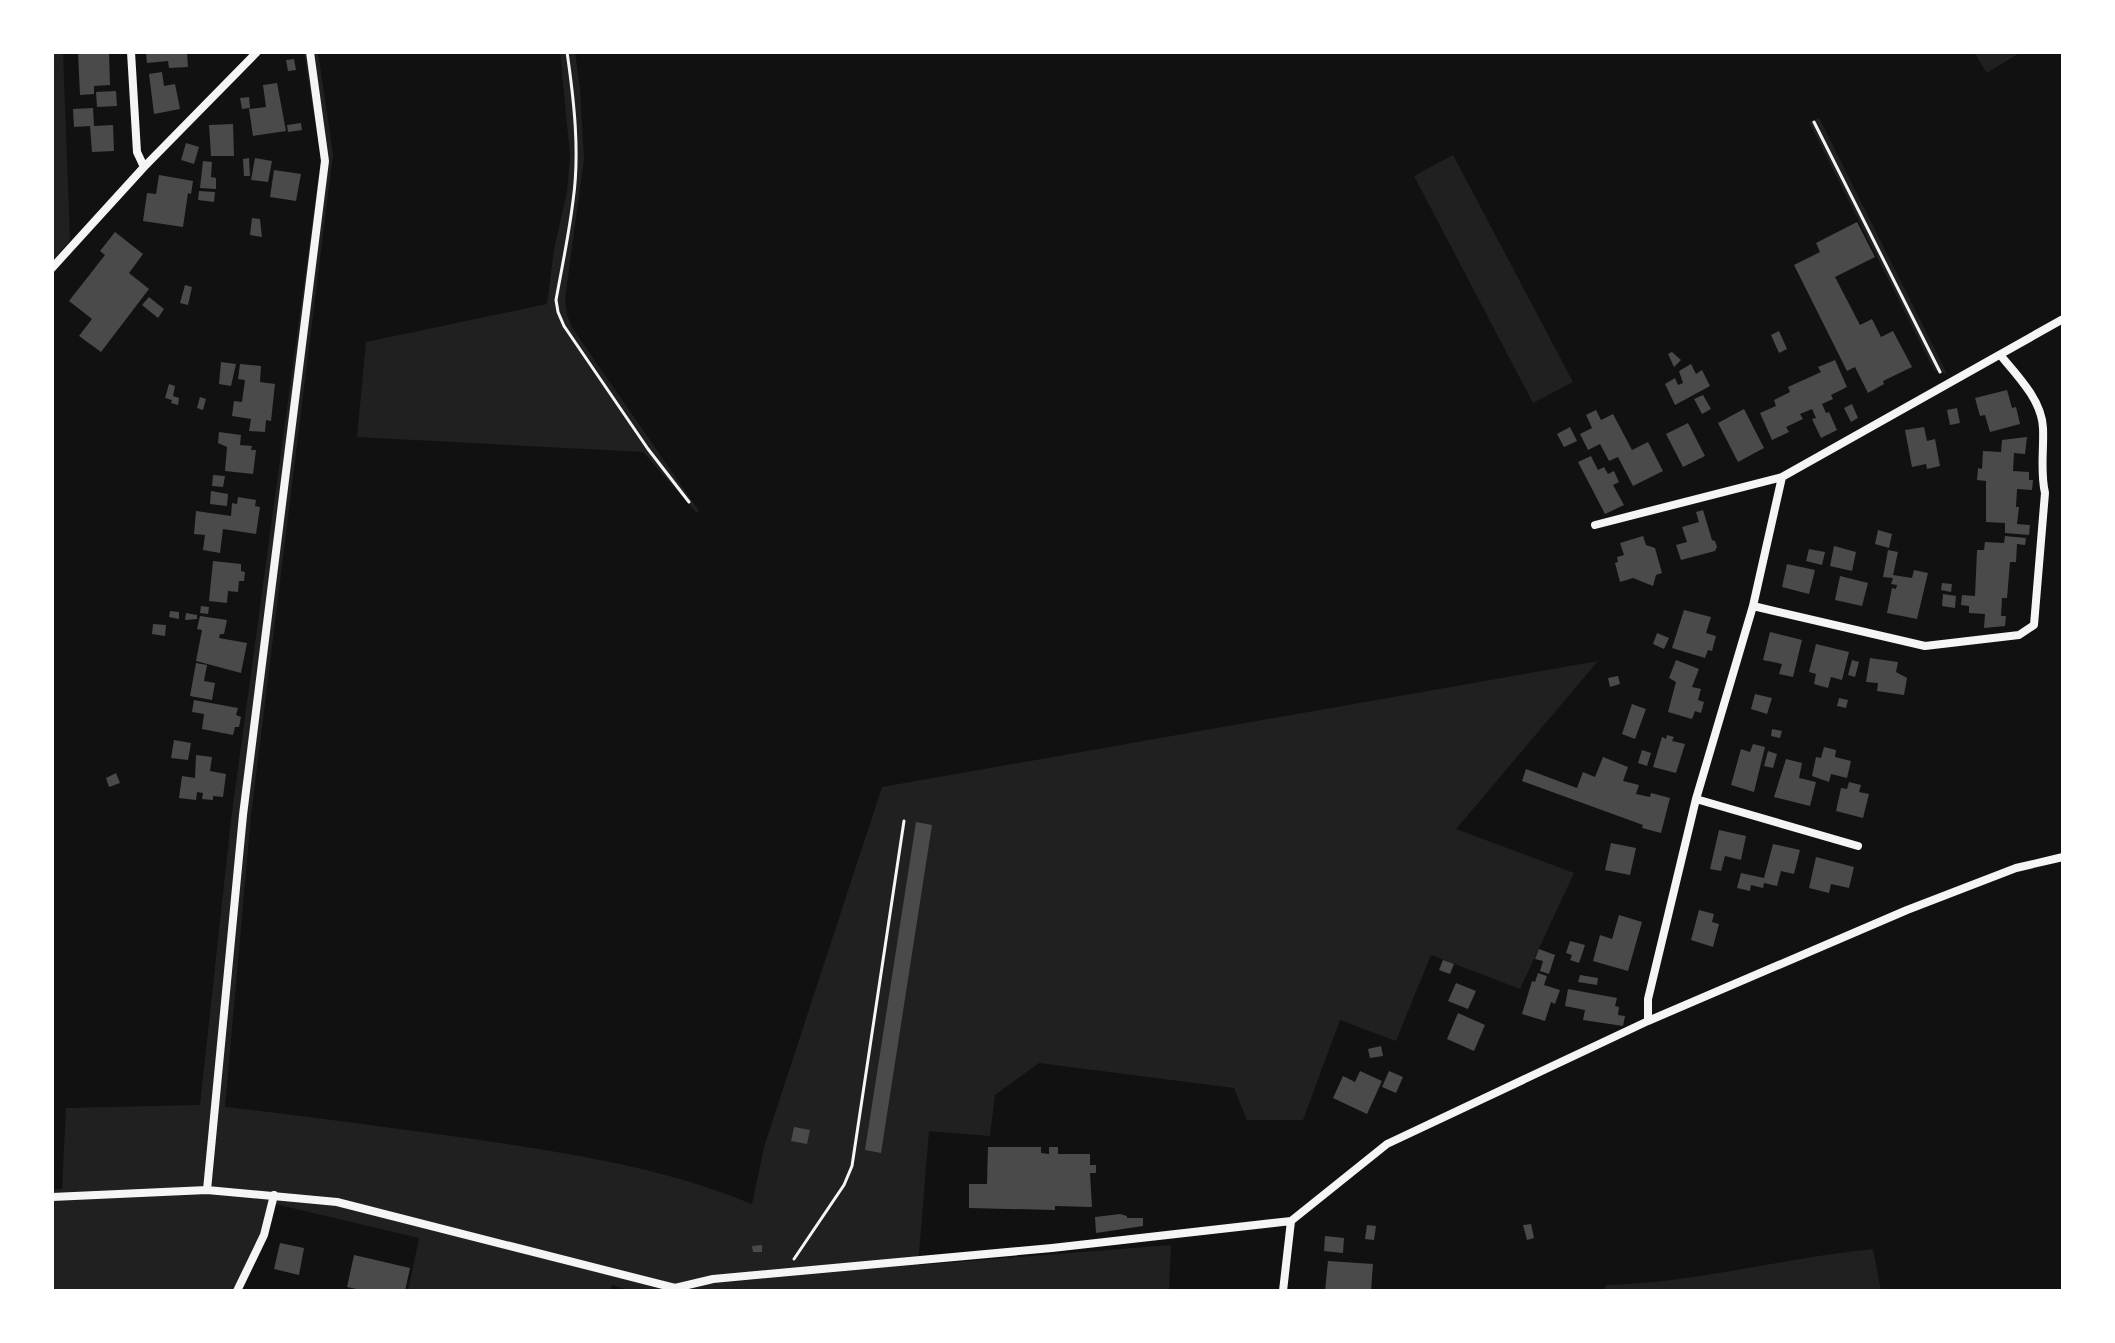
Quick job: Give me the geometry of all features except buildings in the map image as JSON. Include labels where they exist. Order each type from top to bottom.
[{"type":"street","points":[[131,52],[137,152],[144,167]]},
{"type":"street","points":[[52,268],[144,167],[257,52]]},
{"type":"street","points":[[207,1190],[243,815],[325,161],[310,52]]},
{"type":"street","points":[[1595,525],[1782,477],[2063,319]]},
{"type":"street","points":[[1753,606],[1925,646],[2019,635],[2034,625],[2045,493],[2041,476],[2043,427],[2041,415],[2022,380],[2001,356]]},
{"type":"street","points":[[1648,1021],[1648,999],[1696,799],[1753,606],[1782,477]]},
{"type":"street","points":[[1696,799],[1858,846]]},
{"type":"street","points":[[52,1197],[207,1190],[337,1202],[680,1290],[713,1279],[1052,1248],[1291,1221],[1387,1144],[1648,1021],[1907,910],[2016,868],[2063,857]]},
{"type":"street","points":[[237,1291],[264,1235],[274,1195]]},
{"type":"street","points":[[1283,1291],[1291,1221]]},
{"type":"path","points":[[567,52],[576,156],[574,199],[556,300],[558,312],[564,326],[648,449],[689,502]]},
{"type":"path","points":[[1814,122],[1947,386]]},
{"type":"path","points":[[785,1273],[844,1185],[852,1166],[904,821]]},
{"type":"shaded area","points":[[52,52],[63,52],[70,241],[52,261]]},
{"type":"shaded area","points":[[304,52],[318,52],[333,154],[251,816],[225,1107],[580,1156],[684,1180],[752,1204],[764,1147],[882,787],[1598,661],[1456,829],[1574,873],[1520,989],[1431,955],[1396,1041],[1340,1020],[1303,1120],[1247,1120],[1234,1088],[1039,1063],[995,1095],[990,1136],[929,1131],[918,1265],[1171,1245],[1169,1291],[631,1291],[612,1285],[610,1291],[408,1291],[419,1238],[275,1204],[266,1238],[242,1291],[52,1291],[52,1189],[62,1189],[66,1108],[200,1105],[231,820],[321,159]]},
{"type":"shaded area","points":[[560,52],[575,52],[584,159],[565,299],[567,315],[573,329],[699,511],[696,512],[643,452],[357,437],[366,342],[547,304],[554,249],[567,192],[570,155]]},
{"type":"shaded area","points":[[1974,52],[2021,52],[1987,73]]},
{"type":"shaded area","points":[[1819,118],[1947,374],[1934,370],[1809,122]]},
{"type":"shaded area","points":[[1453,155],[1573,382],[1533,403],[1414,176]]},
{"type":"shaded area","points":[[1873,1249],[1881,1291],[1604,1291],[1606,1285],[1673,1280]]}]
